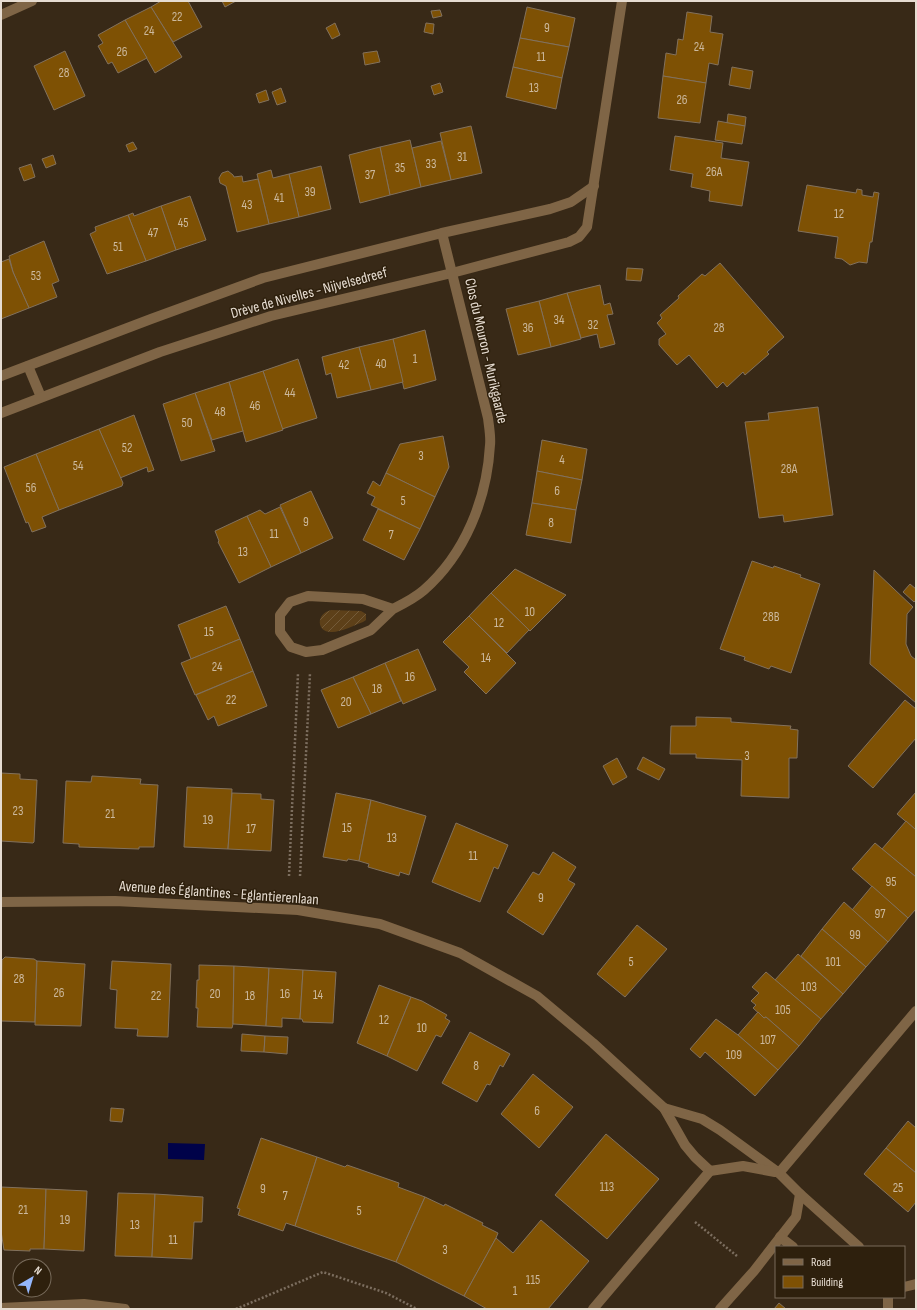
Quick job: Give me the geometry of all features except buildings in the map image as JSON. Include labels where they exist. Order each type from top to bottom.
[{"type":"street","points":[[1,15],[32,1]]},
{"type":"street","name":"Drève de Nivelles - Nijvelsedreef","points":[[1,413],[160,352],[271,316],[452,273],[569,242],[579,237],[587,227],[622,1]]},
{"type":"street","name":"Drève de Nivelles - Nijvelsedreef","points":[[1,376],[263,278],[442,232],[550,209],[572,202],[594,186]]},
{"type":"street","name":"Clos du Mouron - Murikgaarde","points":[[392,609],[363,599],[308,596],[290,602],[280,615],[280,632],[291,647],[306,652],[322,650],[370,630],[392,609],[423,591],[439,575],[454,557],[472,524],[482,494],[486,473],[490,445],[488,418],[442,232]]},
{"type":"street","points":[[28,366],[41,397]]},
{"type":"street","name":"Avenue des Églantines - Eglantierenlaan","points":[[1,902],[115,901],[298,910],[380,924],[460,953],[537,996],[593,1043],[664,1108],[685,1145],[710,1171]]},
{"type":"street","points":[[593,1309],[710,1171],[743,1166],[779,1173],[916,1011]]},
{"type":"street","name":"Avenue des Églantines - Eglantierenlaan","points":[[664,1108],[702,1119],[779,1173],[858,1246]]},
{"type":"street","points":[[720,1309],[754,1271],[796,1217],[800,1194]]},
{"type":"street","points":[[780,1236],[792,1246]]},
{"type":"street","points":[[905,1287],[916,1284]]},
{"type":"street","points":[[888,1298],[888,1309]]},
{"type":"street","points":[[1,1308],[84,1304],[125,1309]]},
{"type":"path","points":[[289,876],[298,671]]},
{"type":"path","points":[[300,876],[310,673]]},
{"type":"path","points":[[691,1219],[737,1256]]},
{"type":"path","points":[[236,1309],[323,1272],[386,1293],[417,1309]]},
{"type":"shaded area","points":[[331,610],[361,611],[366,614],[366,620],[340,631],[327,632],[321,627],[320,619],[322,615]]},
{"type":"shaded area","points":[[168,1143],[205,1144],[204,1160],[168,1159]]}]
